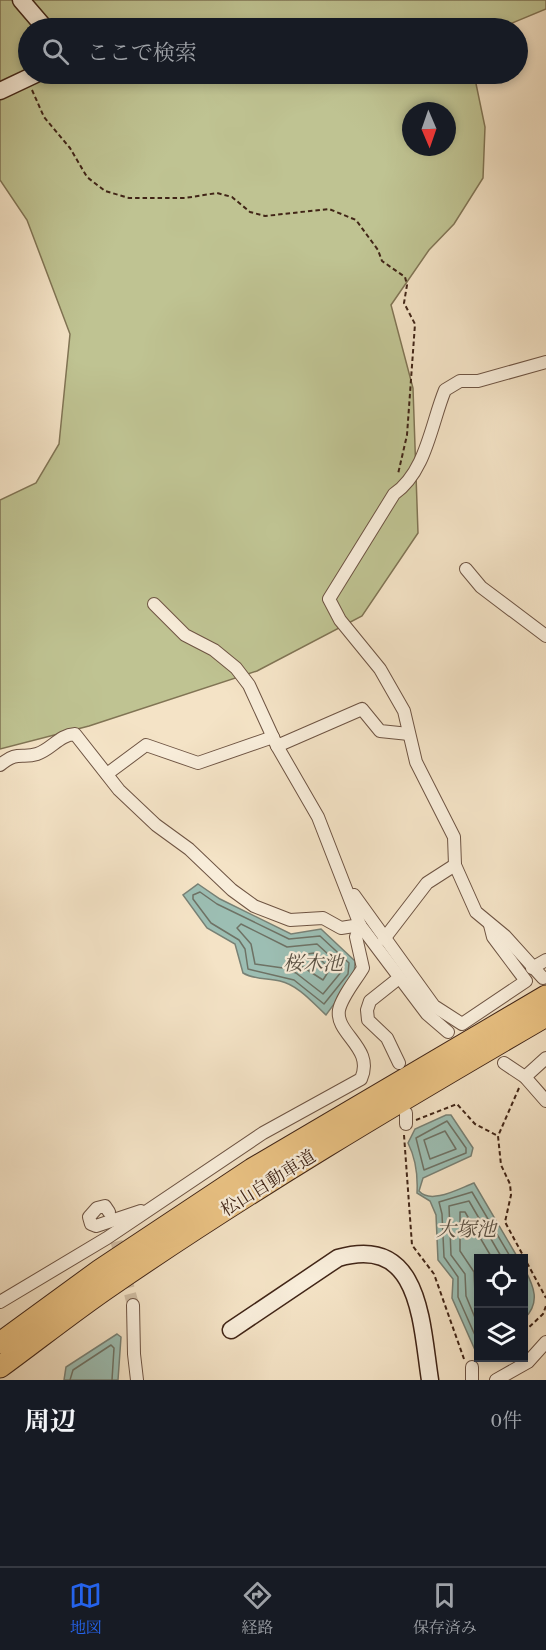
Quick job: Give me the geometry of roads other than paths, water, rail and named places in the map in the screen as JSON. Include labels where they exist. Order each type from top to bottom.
[{"type":"highway","name":"松山自動車道","points":[[0,1343],[100,1270],[252,1169],[544,987]]},
{"type":"highway","name":"松山自動車道","points":[[0,1367],[108,1287],[362,1124],[546,1016]]},
{"type":"highway","points":[[362,1124],[446,1083],[546,1029]]},
{"type":"street","points":[[21,0],[36,18]]},
{"type":"street","points":[[0,91],[18,83]]},
{"type":"street","points":[[544,358],[478,381],[460,381],[448,386],[435,412],[426,448],[403,488],[394,494],[329,599],[340,620],[386,678],[404,711],[416,762],[454,837],[455,865],[476,912],[505,936],[532,968],[544,987]]},
{"type":"street","points":[[466,569],[481,587],[546,636]]},
{"type":"street","points":[[154,604],[185,635],[214,650],[236,668],[249,686],[275,741],[318,817],[360,925],[427,1014],[448,1032]]},
{"type":"street","points":[[107,774],[146,745],[198,763],[275,741],[362,709],[381,731],[409,734]]},
{"type":"street","points":[[0,765],[20,754],[36,754],[66,735],[75,734],[119,790],[156,825],[189,849],[232,890],[254,906],[290,920],[323,918],[341,928],[360,925]]},
{"type":"street","points":[[384,939],[427,883],[455,865]]},
{"type":"street","points":[[345,885],[434,1006],[462,1024],[526,981],[493,937],[490,925]]},
{"type":"street","points":[[0,1302],[159,1204],[263,1133],[361,1079],[366,1069],[363,1056],[339,1017],[339,1007],[363,968],[357,937],[360,925]]},
{"type":"street","points":[[532,968],[546,960]]},
{"type":"street","points":[[399,978],[370,1001],[367,1010],[368,1020],[387,1038],[399,1063]]},
{"type":"street","points":[[525,1077],[546,1058]]},
{"type":"street","points":[[504,1063],[525,1077],[546,1101]]},
{"type":"street","points":[[109,1212],[105,1206],[97,1208],[90,1214],[89,1220],[96,1226],[159,1204]]},
{"type":"street","points":[[231,1329],[338,1257],[357,1252],[375,1254],[396,1265],[410,1281],[417,1296],[430,1380]]},
{"type":"street","points":[[133,1305],[137,1380]]},
{"type":"street","points":[[496,1380],[528,1362],[546,1342]]},
{"type":"water","name":"桜木池","points":[[198,884],[220,899],[291,934],[321,929],[355,961],[354,977],[326,1015],[293,986],[243,973],[235,944],[207,928],[183,895]]},
{"type":"water","name":"大塚池","points":[[446,1115],[451,1115],[473,1148],[471,1156],[423,1178],[419,1191],[424,1195],[438,1196],[474,1183],[516,1254],[474,1254],[474,1348],[452,1298],[453,1279],[438,1260],[436,1215],[430,1201],[417,1193],[416,1167],[408,1143],[415,1129]]},
{"type":"water","points":[[528,1275],[534,1294],[533,1307],[529,1313]]},
{"type":"water","points":[[117,1334],[121,1337],[118,1380],[64,1380],[66,1367]]},
{"type":"tunnel","points":[[112,1224],[133,1305]]}]
